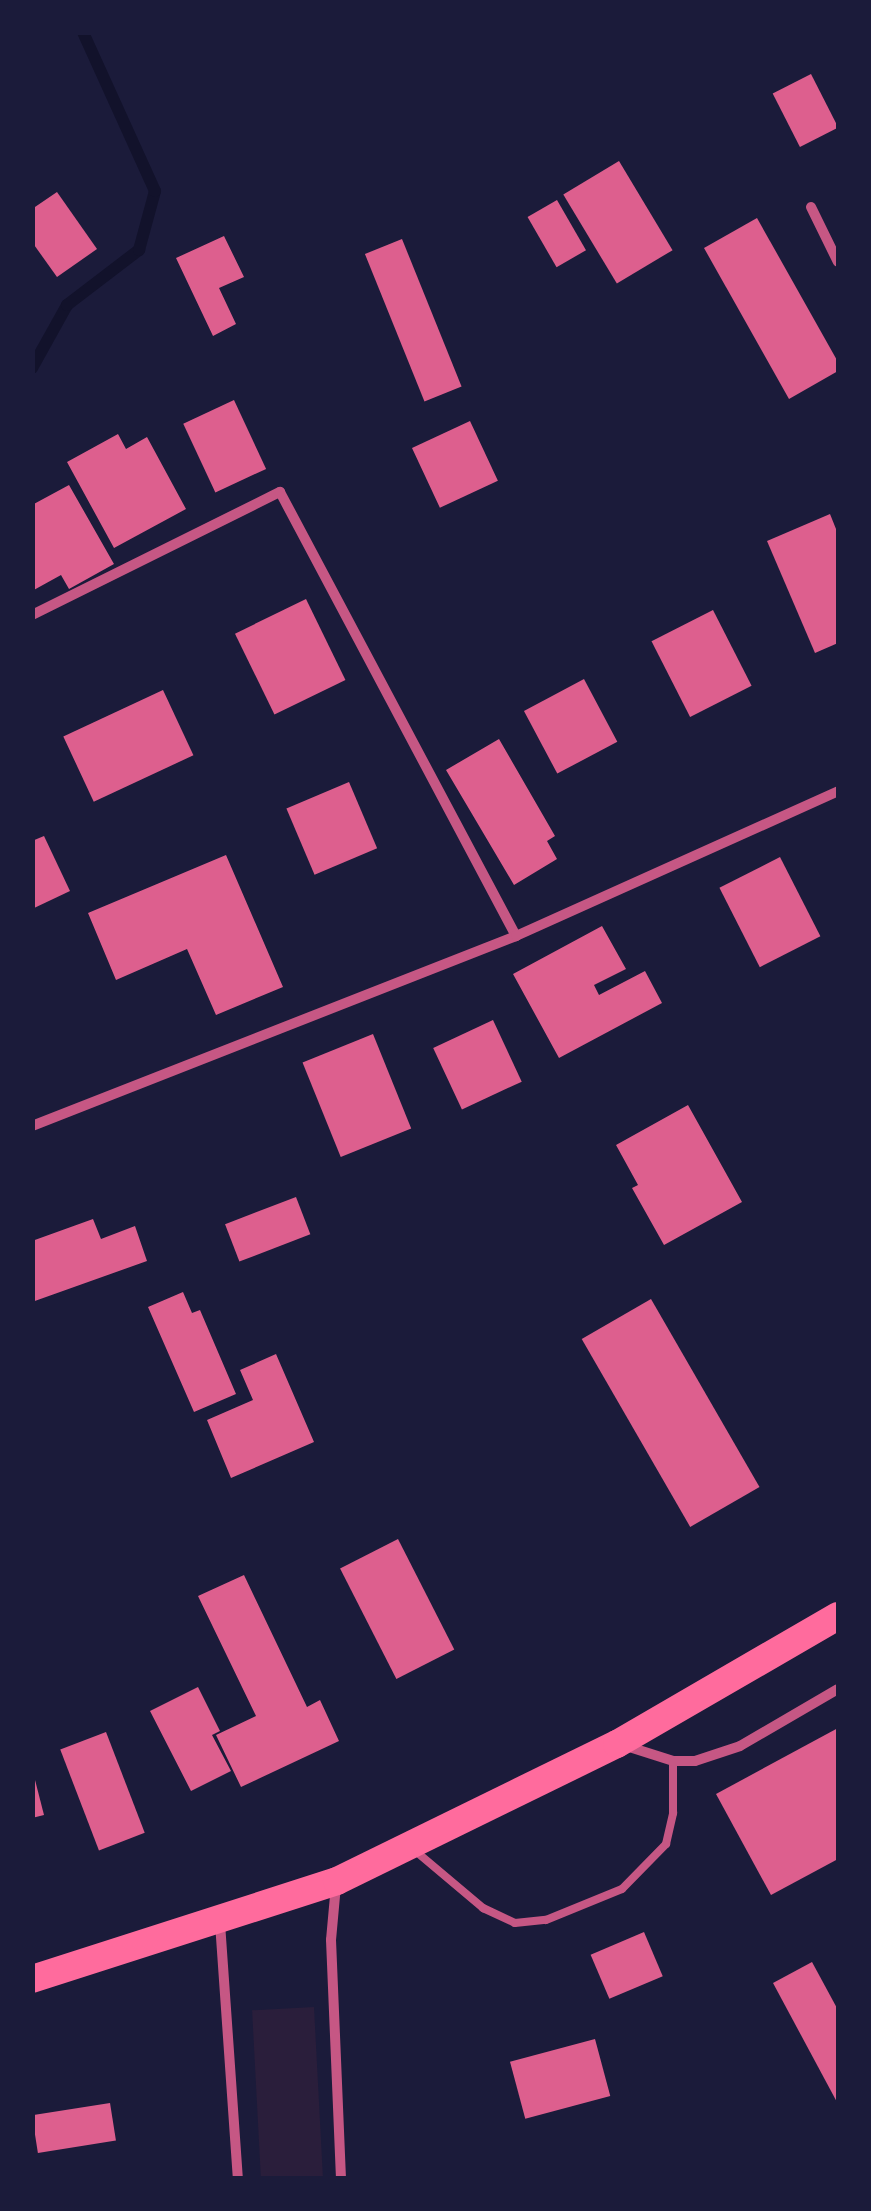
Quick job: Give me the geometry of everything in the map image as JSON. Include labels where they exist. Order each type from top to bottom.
[{"type":"highway","points":[[32,1979],[220,1922],[337,1881],[617,1744],[838,1616]]},
{"type":"street","points":[[811,207],[838,262]]},
{"type":"street","points":[[32,615],[280,492],[516,936]]},
{"type":"street","points":[[32,1126],[516,936],[838,790]]},
{"type":"street","points":[[617,1744],[674,1761],[694,1761],[740,1746],[838,1690]]},
{"type":"street","points":[[337,1881],[330,1940],[340,2178]]},
{"type":"street","points":[[220,1922],[238,2178]]},
{"type":"lane","points":[[410,1846],[483,1908],[515,1923],[546,1920],[622,1889],[666,1844],[673,1813],[674,1761]]},
{"type":"shaded area","points":[[314,2007],[323,2178],[261,2178],[252,2010]]},
{"type":"building","points":[[811,74],[838,128],[800,147],[773,94]]},
{"type":"building","points":[[619,161],[673,250],[617,284],[563,194]]},
{"type":"building","points":[[57,192],[97,249],[57,277],[32,242],[32,209]]},
{"type":"building","points":[[557,200],[586,250],[557,267],[528,217]]},
{"type":"building","points":[[757,218],[838,362],[838,371],[789,399],[704,248]]},
{"type":"building","points":[[224,236],[244,277],[219,288],[236,324],[213,336],[176,258]]},
{"type":"building","points":[[402,239],[462,386],[424,401],[365,254]]},
{"type":"building","points":[[234,400],[266,469],[215,493],[183,424]]},
{"type":"building","points":[[470,421],[498,481],[440,508],[412,448]]},
{"type":"building","points":[[118,434],[126,449],[147,437],[186,509],[114,548],[67,462]]},
{"type":"building","points":[[69,485],[114,564],[69,589],[61,575],[32,591],[32,505]]},
{"type":"building","points":[[830,514],[838,534],[838,643],[815,653],[767,541]]},
{"type":"building","points":[[306,599],[345,680],[274,715],[235,634]]},
{"type":"building","points":[[713,610],[752,686],[690,717],[652,641]]},
{"type":"building","points":[[584,679],[617,742],[557,774],[524,711]]},
{"type":"building","points":[[163,690],[193,755],[94,802],[63,736]]},
{"type":"building","points":[[499,739],[555,836],[547,841],[557,859],[514,885],[446,770]]},
{"type":"building","points":[[349,782],[377,848],[315,875],[286,809]]},
{"type":"building","points":[[44,836],[70,891],[32,909],[32,841]]},
{"type":"building","points":[[226,855],[283,987],[216,1015],[187,949],[116,980],[88,913]]},
{"type":"building","points":[[780,857],[820,936],[760,967],[719,888]]},
{"type":"building","points":[[602,926],[626,969],[594,985],[599,995],[645,971],[662,1003],[559,1058],[513,974]]},
{"type":"building","points":[[493,1020],[522,1082],[462,1110],[433,1048]]},
{"type":"building","points":[[373,1034],[411,1129],[341,1157],[303,1062]]},
{"type":"building","points":[[688,1105],[742,1202],[664,1245],[632,1188],[638,1185],[616,1145]]},
{"type":"building","points":[[296,1197],[310,1234],[239,1262],[225,1224]]},
{"type":"building","points":[[93,1219],[101,1239],[135,1226],[147,1261],[32,1302],[32,1241]]},
{"type":"building","points":[[183,1292],[192,1313],[200,1310],[236,1394],[194,1412],[148,1307]]},
{"type":"building","points":[[651,1299],[760,1487],[690,1527],[582,1339]]},
{"type":"building","points":[[276,1354],[314,1442],[231,1478],[207,1420],[253,1400],[240,1370]]},
{"type":"building","points":[[398,1539],[454,1649],[396,1679],[340,1569]]},
{"type":"building","points":[[244,1575],[307,1707],[320,1700],[339,1741],[241,1787],[216,1735],[256,1716],[198,1596]]},
{"type":"building","points":[[198,1687],[220,1731],[212,1735],[231,1771],[191,1791],[150,1711]]},
{"type":"building","points":[[838,1728],[838,1859],[771,1895],[716,1794]]},
{"type":"building","points":[[106,1732],[145,1833],[99,1850],[60,1750]]},
{"type":"building","points":[[32,1777],[44,1815],[32,1818]]},
{"type":"building","points":[[644,1932],[663,1976],[609,1999],[591,1955]]},
{"type":"building","points":[[812,1962],[838,2010],[838,2104],[773,1983]]},
{"type":"building","points":[[595,2039],[610,2096],[525,2119],[510,2062]]},
{"type":"building","points":[[110,2103],[116,2141],[38,2153],[32,2115]]},
{"type":"waterway","points":[[32,368],[67,305],[139,250],[155,191],[83,32]]}]
